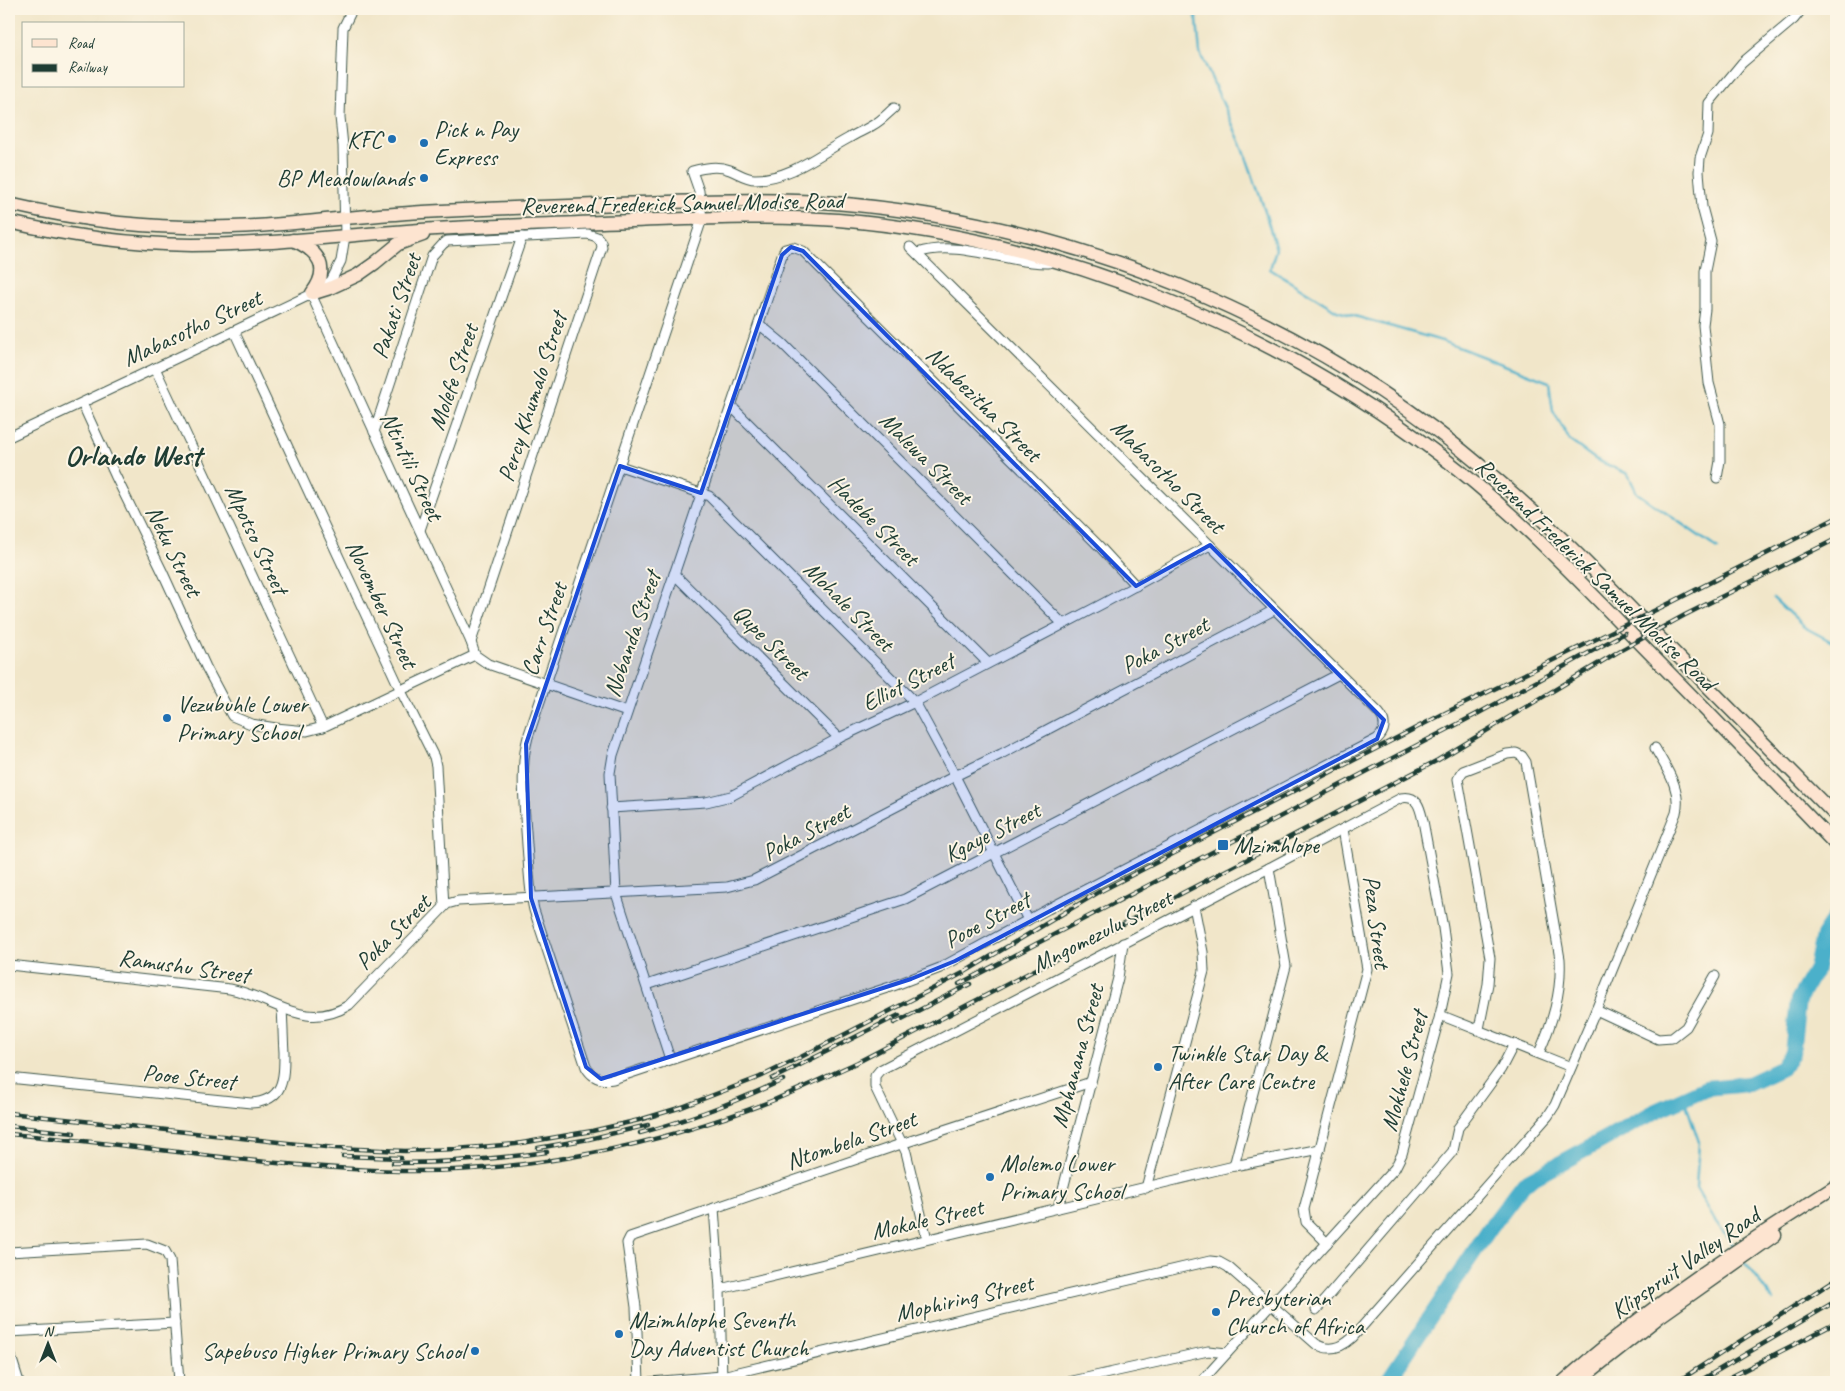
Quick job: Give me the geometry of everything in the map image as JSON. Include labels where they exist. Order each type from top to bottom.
[{"type":"main road","name":"Reverend Frederick Samuel Modise Road","points":[[9,204],[74,218],[134,226],[236,227],[400,213],[700,201],[781,201],[875,208],[949,218],[1029,236],[1082,251],[1156,276],[1240,312],[1307,347],[1375,387],[1420,418],[1473,459],[1521,500],[1573,550],[1836,816]]},
{"type":"main road","name":"Reverend Frederick Samuel Modise Road","points":[[9,222],[84,237],[162,244],[231,244],[442,228],[702,219],[832,220],[860,222],[976,241],[1060,262],[1124,283],[1165,299],[1242,334],[1301,364],[1352,395],[1443,458],[1511,514],[1589,590],[1836,845]]},
{"type":"main road","points":[[312,293],[330,288],[358,275],[370,268],[393,247],[403,241],[442,228]]},
{"type":"main road","points":[[292,240],[309,248],[320,262],[320,277],[312,293]]},
{"type":"main road","name":"Klipspruit Valley Road","points":[[1563,1382],[1639,1320],[1718,1269],[1836,1186]]},
{"type":"main road","name":"Klipspruit Valley Road","points":[[1763,1237],[1836,1196]]},
{"type":"main road","name":"Klipspruit Valley Road","points":[[1577,1382],[1718,1269]]},
{"type":"street","name":"Mabasotho Street","points":[[9,437],[234,331],[312,293],[331,281],[341,261],[345,236],[343,146],[340,117],[343,28],[350,14],[346,9]]},
{"type":"street","points":[[1717,478],[1720,461],[1720,424],[1709,383],[1703,325],[1705,271],[1711,241],[1702,207],[1699,172],[1700,158],[1708,134],[1709,104],[1742,63],[1802,9]]},
{"type":"street","name":"Carr Street","points":[[592,1075],[586,1067],[531,898],[524,762],[528,737],[702,219],[700,201],[692,171],[709,167],[728,169],[752,179],[779,175],[806,165],[874,124],[894,108]]},
{"type":"street","name":"Percy Khumalo Street","points":[[471,642],[602,248],[598,237],[588,234],[522,237]]},
{"type":"street","name":"Pakati Street","points":[[374,432],[435,251],[448,241],[522,237]]},
{"type":"street","name":"Molefe Street","points":[[420,530],[522,237]]},
{"type":"street","name":"Nobanda Street","points":[[670,1059],[616,893],[610,773],[613,755],[627,712],[784,251],[793,247],[803,251]]},
{"type":"street","name":"Mabasotho Street","points":[[1060,262],[1036,263],[978,253],[913,250],[1383,718],[1384,728],[1379,737]]},
{"type":"street","name":"Ndabezitha Street","points":[[803,251],[1100,547],[1136,586]]},
{"type":"street","name":"Ntintili Street","points":[[312,293],[471,642],[475,655]]},
{"type":"street","name":"Malewa Street","points":[[759,324],[788,349],[1063,624]]},
{"type":"street","name":"November Street","points":[[234,331],[401,691],[429,747],[436,766],[444,906]]},
{"type":"street","name":"Mpotso Street","points":[[155,368],[323,727]]},
{"type":"street","name":"Neku Street","points":[[82,403],[206,667],[232,716],[251,724],[276,728],[307,731],[323,727]]},
{"type":"street","name":"Hadebe Street","points":[[731,406],[988,663]]},
{"type":"street","name":"Mohale Street","points":[[620,466],[709,496],[915,702],[1028,920]]},
{"type":"street","name":"Elliot Street","points":[[611,808],[706,802],[731,796],[839,738],[915,702],[1210,546]]},
{"type":"street","name":"Qupe Street","points":[[674,574],[839,738]]},
{"type":"street","name":"Poka Street","points":[[349,1005],[444,906],[458,902],[728,887],[754,880],[1001,754],[1274,610]]},
{"type":"street","points":[[323,727],[475,655],[488,664],[627,712]]},
{"type":"street","name":"Kgaye Street","points":[[647,985],[900,902],[1339,674]]},
{"type":"street","name":"Pooe Street","points":[[592,1075],[600,1079],[613,1078],[934,970],[1379,737]]},
{"type":"street","name":"Mophiring Street","points":[[650,1382],[722,1379],[1210,1261],[1219,1262],[1228,1267],[1319,1346],[1330,1348],[1343,1346],[1555,1106],[1677,809],[1678,797],[1674,784],[1655,748]]},
{"type":"street","points":[[1479,1029],[1488,984],[1490,958],[1458,779],[1463,771],[1507,754],[1516,753],[1522,756],[1526,762],[1560,959],[1561,975],[1557,1004],[1539,1054]]},
{"type":"street","name":"Mngomezulu Street","points":[[901,1144],[875,1087],[875,1076],[880,1070],[1401,798],[1408,797],[1416,801]]},
{"type":"street","name":"Mokhele Street","points":[[1201,1382],[1399,1162],[1410,1128],[1448,981],[1443,928],[1423,821],[1419,805],[1416,801]]},
{"type":"street","name":"Peza Street","points":[[1327,1243],[1306,1222],[1304,1216],[1305,1205],[1367,969],[1343,829]]},
{"type":"street","points":[[1234,1166],[1286,966],[1269,868]]},
{"type":"street","points":[[1146,1188],[1204,971],[1203,952],[1194,906]]},
{"type":"street","name":"Mphanana Street","points":[[1058,1208],[1118,978],[1123,943]]},
{"type":"street","name":"Ramushu Street","points":[[9,965],[230,989],[259,997],[293,1013],[312,1016],[335,1013],[349,1005]]},
{"type":"street","points":[[1596,1010],[1658,1039],[1672,1038],[1686,1027],[1691,1020],[1715,976]]},
{"type":"street","name":"Pooe Street","points":[[9,1078],[251,1103],[263,1102],[276,1094],[283,1081],[282,1009]]},
{"type":"street","points":[[1440,1015],[1571,1067]]},
{"type":"street","points":[[1316,1310],[1453,1151],[1458,1128],[1501,1069],[1514,1044]]},
{"type":"street","name":"Ntombela Street","points":[[639,1382],[636,1306],[627,1243],[633,1236],[901,1144],[1091,1082]]},
{"type":"street","points":[[901,1144],[907,1155],[927,1239]]},
{"type":"street","name":"Mokale Street","points":[[720,1288],[1234,1166],[1320,1149]]},
{"type":"street","points":[[714,1208],[720,1288],[722,1379]]},
{"type":"street","points":[[9,1252],[147,1244],[165,1251],[170,1260],[179,1382]]},
{"type":"street","points":[[9,1332],[174,1323]]},
{"type":"street","points":[[9,1350],[19,1382]]},
{"type":"street","points":[[1068,1382],[1197,1353],[1219,1351],[1227,1353]]},
{"type":"highlighted area","points":[[791,247],[803,251],[1136,586],[1210,545],[1384,720],[1377,739],[955,961],[911,979],[601,1079],[586,1067],[531,898],[526,744],[620,466],[701,493],[782,255]]},
{"type":"waterway","points":[[1192,9],[1197,20],[1200,53],[1243,148],[1263,205],[1276,249],[1270,269],[1337,311],[1442,341],[1549,382],[1553,411],[1570,441],[1595,459],[1628,474],[1637,493],[1718,549]]},
{"type":"waterway","points":[[1773,598],[1804,627],[1836,644]]},
{"type":"waterway","points":[[1387,1382],[1490,1228],[1524,1183],[1658,1110],[1706,1088],[1748,1084],[1782,1068],[1792,1053],[1798,1000],[1816,969],[1823,936],[1836,916]]},
{"type":"waterway","points":[[1684,1098],[1699,1142],[1696,1188],[1716,1222],[1734,1246]]},
{"type":"waterway","points":[[1744,1261],[1773,1301],[1768,1291]]},
{"type":"railway","points":[[9,1113],[335,1148],[405,1151],[516,1144],[592,1131],[682,1107],[760,1077],[799,1058],[963,973],[1099,892],[1443,714],[1672,602],[1836,518]]},
{"type":"railway","points":[[9,1134],[253,1161],[399,1171],[447,1170],[543,1162],[590,1154],[684,1131],[774,1100],[858,1062],[1438,760],[1621,650],[1685,615],[1836,539]]},
{"type":"railway","points":[[959,984],[1477,714],[1625,633]]},
{"type":"railway","points":[[894,1023],[970,984]]},
{"type":"railway","points":[[772,1079],[899,1015]]},
{"type":"railway","points":[[640,1133],[713,1110],[783,1080]]},
{"type":"railway","points":[[538,1148],[589,1139],[648,1125]]},
{"type":"railway","points":[[9,1126],[74,1133]]},
{"type":"railway","points":[[393,1163],[470,1160],[547,1152]]},
{"type":"railway","points":[[343,1156],[401,1158]]},
{"type":"railway","points":[[1677,1382],[1836,1279]]},
{"type":"railway","points":[[1698,1382],[1836,1301]]},
{"type":"railway","points":[[1721,1382],[1836,1323]]},
{"type":"place","name":"KFC","points":[[392,139]]},
{"type":"place","name":"Pick n Pay Express","points":[[424,143]]},
{"type":"place","name":"BP Meadowlands","points":[[424,178]]},
{"type":"place","name":"Vezubuhle Lower Primary School","points":[[167,718]]},
{"type":"place","name":"Mzimhlope","points":[[1223,845]]},
{"type":"place","name":"Twinkle Star Day & After Care Centre","points":[[1158,1067]]},
{"type":"place","name":"Molemo Lower Primary School","points":[[990,1177]]},
{"type":"place","name":"Presbyterian Church of Africa","points":[[1216,1312]]},
{"type":"place","name":"Mzimhlophe Seventh Day Adventist Church","points":[[619,1334]]},
{"type":"place","name":"Sapebuso Higher Primary School","points":[[475,1351]]},
{"type":"district","name":"Orlando West","points":[[133,455]]}]
